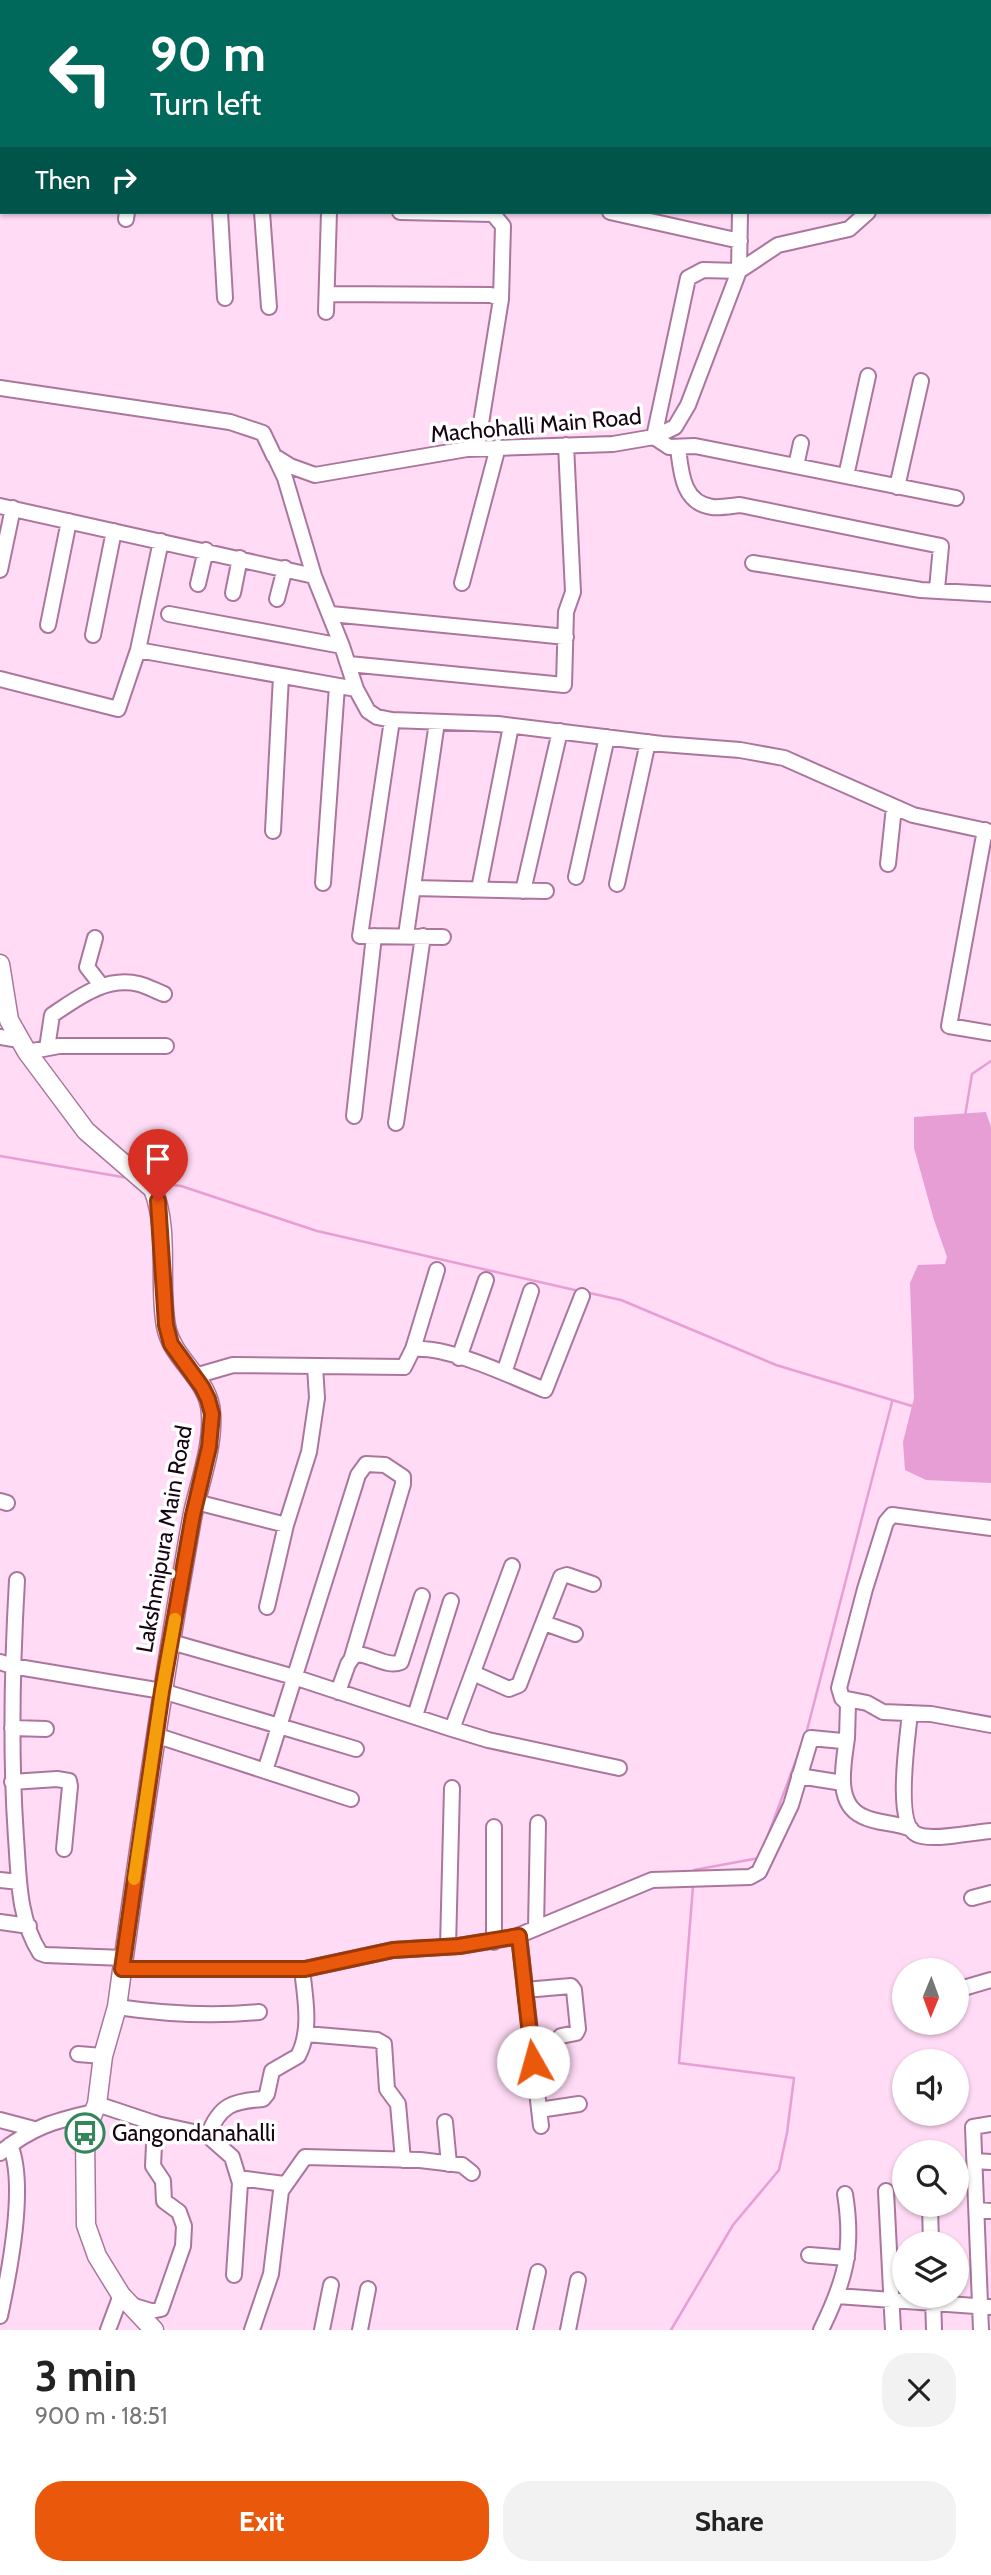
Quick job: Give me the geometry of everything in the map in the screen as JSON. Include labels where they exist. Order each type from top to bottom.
[{"type":"main road","name":"Lakshmipura Main Road","points":[[0,964],[6,1007],[23,1046],[86,1131],[153,1189],[158,1201],[166,1325],[171,1344],[195,1376],[208,1399],[212,1414],[209,1447],[196,1502],[162,1691],[117,2007],[103,2056],[95,2108],[85,2133],[86,2225],[97,2256],[125,2300],[154,2330]]},
{"type":"street","points":[[220,214],[225,298]]},
{"type":"street","points":[[262,214],[269,307]]},
{"type":"street","points":[[326,312],[329,214]]},
{"type":"street","points":[[477,448],[501,299],[503,226],[493,214]]},
{"type":"street","points":[[619,214],[740,241]]},
{"type":"street","points":[[654,438],[675,428],[688,405],[739,271],[740,214]]},
{"type":"street","points":[[739,271],[778,245],[849,229],[867,214]]},
{"type":"street","name":"Machohalli Main Road","points":[[0,388],[230,422],[262,433],[274,456],[290,466],[315,475],[477,448],[613,444],[654,438],[688,278],[703,270],[739,271]]},
{"type":"street","points":[[327,294],[491,295],[501,299]]},
{"type":"street","points":[[846,476],[868,376]]},
{"type":"street","points":[[897,487],[921,381]]},
{"type":"street","points":[[654,438],[669,447],[695,446],[956,498]]},
{"type":"street","points":[[796,466],[801,443]]},
{"type":"street","points":[[349,664],[565,685],[566,612],[573,592],[566,445]]},
{"type":"street","points":[[462,583],[498,447]]},
{"type":"street","points":[[678,448],[683,484],[693,498],[710,507],[740,505],[941,546],[937,589]]},
{"type":"street","points":[[274,456],[285,478],[314,576],[331,614],[356,690],[368,712],[377,717],[511,726],[740,750],[784,758],[913,815],[988,831],[949,1026],[991,1033]]},
{"type":"street","points":[[0,570],[6,507],[314,576]]},
{"type":"street","points":[[48,625],[69,521]]},
{"type":"street","points":[[93,635],[114,531]]},
{"type":"street","points":[[0,679],[118,709],[138,650],[160,541]]},
{"type":"street","points":[[198,584],[206,550]]},
{"type":"street","points":[[233,593],[240,558]]},
{"type":"street","points":[[753,563],[921,590],[991,594]]},
{"type":"street","points":[[277,599],[285,569]]},
{"type":"street","points":[[169,614],[342,646]]},
{"type":"street","points":[[331,614],[566,637]]},
{"type":"street","points":[[138,650],[356,690]]},
{"type":"street","points":[[272,831],[281,676]]},
{"type":"street","points":[[323,883],[337,686]]},
{"type":"street","points":[[393,720],[360,936],[443,937]]},
{"type":"street","points":[[406,935],[438,722]]},
{"type":"street","points":[[479,890],[511,726]]},
{"type":"street","points":[[523,891],[559,732]]},
{"type":"street","points":[[576,877],[607,737]]},
{"type":"street","points":[[617,884],[648,742]]},
{"type":"street","points":[[888,863],[894,807]]},
{"type":"street","points":[[413,888],[546,891]]},
{"type":"street","points":[[354,1116],[374,936]]},
{"type":"street","points":[[396,1123],[423,936]]},
{"type":"street","points":[[95,938],[88,967],[102,985]]},
{"type":"street","points":[[47,1048],[52,1015],[102,985],[120,982],[139,984],[164,994]]},
{"type":"street","points":[[0,1037],[23,1046],[47,1048],[166,1046]]},
{"type":"street","points":[[195,1376],[233,1365],[404,1367],[413,1349],[437,1270]]},
{"type":"street","points":[[459,1358],[486,1280]]},
{"type":"street","points":[[504,1373],[531,1291]]},
{"type":"street","points":[[413,1349],[427,1348],[504,1373],[545,1390],[582,1296]]},
{"type":"street","points":[[267,1607],[286,1525],[309,1452],[317,1398],[315,1366]]},
{"type":"street","points":[[265,1771],[358,1475],[366,1464],[385,1465],[403,1477],[403,1485],[352,1657],[338,1692]]},
{"type":"street","points":[[196,1502],[286,1525]]},
{"type":"street","points":[[991,1528],[892,1516],[886,1522],[839,1688],[842,1698],[848,1704],[843,1783],[849,1805],[862,1816],[893,1822],[911,1829],[919,1836],[949,1836],[991,1830]]},
{"type":"street","points":[[453,1729],[512,1566]]},
{"type":"street","points":[[473,1673],[509,1689],[519,1685],[563,1574],[593,1584]]},
{"type":"street","points":[[17,1580],[6,1664],[12,1728],[8,1788],[23,1913],[40,1953],[46,1955],[123,1964],[302,1969],[393,1950],[448,1947],[519,1936],[652,1880],[750,1877],[759,1872],[791,1805],[811,1738],[842,1741],[847,1738]]},
{"type":"street","points":[[352,1657],[355,1654],[364,1654],[389,1663],[401,1662],[422,1596]]},
{"type":"street","points":[[415,1716],[451,1601]]},
{"type":"street","points":[[544,1623],[575,1634]]},
{"type":"street","points":[[171,1643],[293,1677],[488,1740],[619,1768]]},
{"type":"street","points":[[6,1664],[162,1691],[355,1749]]},
{"type":"street","points":[[842,1698],[867,1703],[883,1712],[931,1714],[991,1725]]},
{"type":"street","points":[[910,1713],[904,1786],[905,1808],[911,1829]]},
{"type":"street","points":[[12,1728],[46,1729]]},
{"type":"street","points":[[155,1735],[351,1799]]},
{"type":"street","points":[[799,1776],[843,1783]]},
{"type":"street","points":[[8,1788],[57,1779],[69,1781],[65,1849]]},
{"type":"street","points":[[448,1947],[452,1788]]},
{"type":"street","points":[[536,1928],[538,1823]]},
{"type":"street","points":[[494,1828],[494,1941]]},
{"type":"street","points":[[0,1880],[19,1882]]},
{"type":"street","points":[[972,1898],[991,1893]]},
{"type":"street","points":[[0,1922],[29,1926]]},
{"type":"street","points":[[519,1936],[541,2126]]},
{"type":"street","points":[[208,2136],[214,2120],[224,2109],[253,2098],[263,2099],[267,2094],[272,2071],[298,2056],[306,2034],[307,2021],[302,1969]]},
{"type":"street","points":[[970,1986],[991,1980]]},
{"type":"street","points":[[525,1990],[571,1986],[574,1990],[578,2029],[576,2033],[561,2036]]},
{"type":"street","points":[[117,2007],[190,2015],[259,2012]]},
{"type":"street","points":[[306,2034],[377,2040],[384,2044],[387,2089],[398,2105],[403,2160]]},
{"type":"street","points":[[79,2054],[103,2056]]},
{"type":"street","points":[[539,2110],[579,2104]]},
{"type":"street","points":[[5,2149],[34,2129],[95,2108],[208,2136],[232,2157],[239,2178],[234,2275]]},
{"type":"street","points":[[0,2120],[34,2129]]},
{"type":"street","points":[[445,2122],[449,2164]]},
{"type":"street","points":[[108,2330],[125,2300],[152,2311],[161,2309],[183,2246],[184,2226],[181,2217],[176,2209],[167,2206],[164,2201],[163,2181],[153,2166],[155,2123]]},
{"type":"street","points":[[981,2330],[986,2306],[984,2210],[975,2161],[973,2127],[991,2124]]},
{"type":"street","points":[[0,2316],[14,2239],[16,2191],[14,2152],[5,2149]]},
{"type":"street","points":[[252,2330],[271,2274],[281,2191],[305,2157],[462,2165],[472,2173]]},
{"type":"street","points":[[975,2161],[991,2162]]},
{"type":"street","points":[[239,2178],[284,2184]]},
{"type":"street","points":[[886,2190],[892,2330]]},
{"type":"street","points":[[821,2330],[846,2271],[848,2208],[845,2194]]},
{"type":"street","points":[[809,2255],[847,2258]]},
{"type":"street","points":[[525,2330],[538,2272]]},
{"type":"street","points":[[568,2330],[578,2280]]},
{"type":"street","points":[[322,2330],[331,2285]]},
{"type":"street","points":[[360,2330],[368,2289]]},
{"type":"street","points":[[837,2296],[891,2299]]},
{"type":"street","points":[[933,2308],[934,2330]]},
{"type":"shaded area","points":[[986,1112],[991,1127],[991,1483],[926,1480],[905,1470],[903,1442],[914,1398],[910,1283],[918,1265],[945,1264],[947,1257],[914,1148],[914,1117]]},
{"type":"waterway","points":[[965,1116],[972,1074],[991,1061]]},
{"type":"waterway","points":[[0,1156],[128,1178]]},
{"type":"waterway","points":[[159,1183],[181,1186],[317,1231],[579,1291]]},
{"type":"waterway","points":[[585,1292],[621,1300],[776,1365],[915,1405]]},
{"type":"waterway","points":[[806,1734],[892,1402]]},
{"type":"waterway","points":[[764,1846],[802,1744]]},
{"type":"waterway","points":[[694,1870],[759,1858]]},
{"type":"waterway","points":[[671,2330],[733,2225],[779,2170],[794,2078],[679,2063],[693,1886]]},
{"type":"slow traffic","points":[[134,1879],[175,1619]]},
{"type":"place","name":"Gangondanahalli","points":[[85,2133]]},
{"type":"route","points":[[158,1201],[166,1325],[171,1344],[202,1387],[212,1414],[209,1447],[193,1515],[162,1691],[122,1969],[305,1969],[393,1950],[459,1946],[519,1936],[533,2062]]}]
